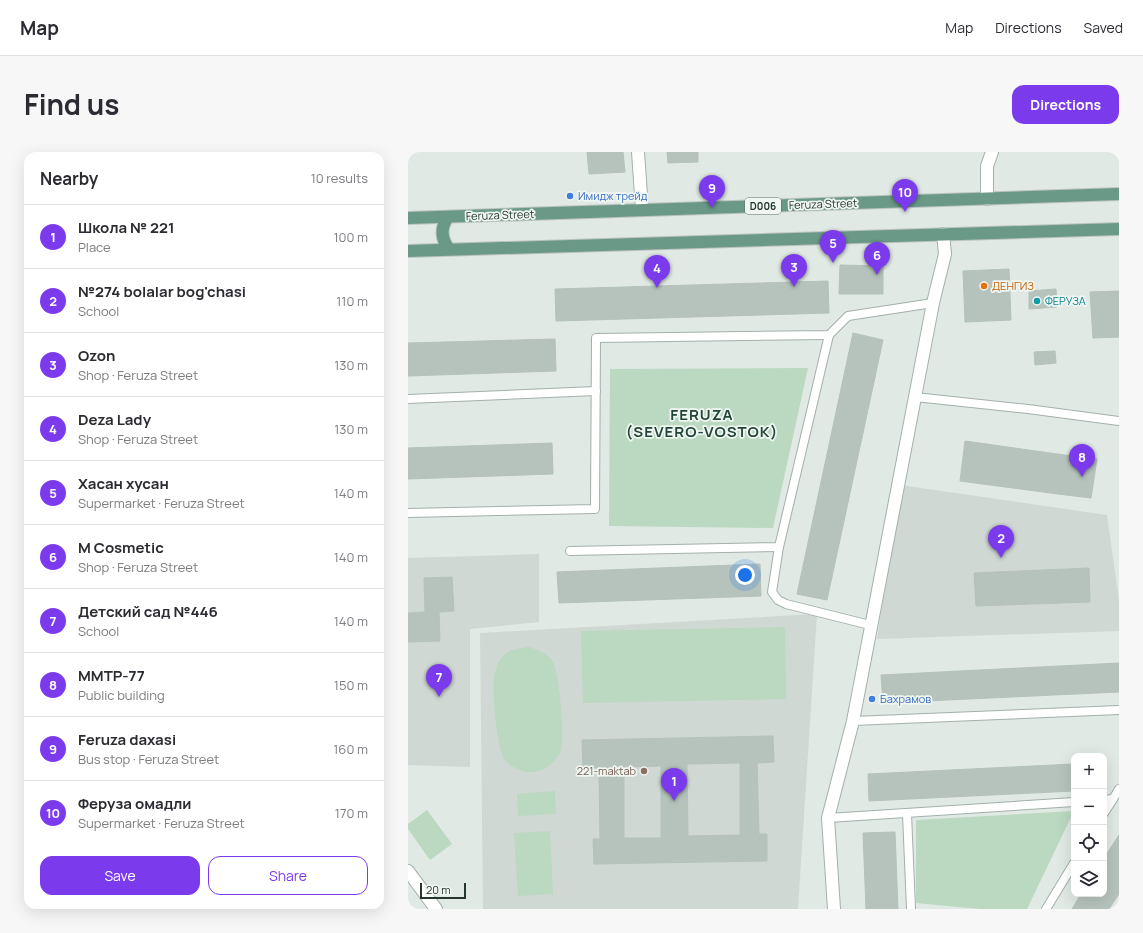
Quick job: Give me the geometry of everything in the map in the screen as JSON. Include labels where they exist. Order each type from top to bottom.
[{"type":"main road","name":"Feruza Street","points":[[408,218],[1119,194]]},
{"type":"main road","points":[[448,217],[444,224],[442,233],[444,242],[449,249]]},
{"type":"main road","points":[[408,250],[1119,229]]},
{"type":"street","points":[[638,152],[642,209]]},
{"type":"street","points":[[987,199],[987,166],[992,152]]},
{"type":"street","points":[[834,909],[828,818],[853,721],[870,624],[933,303],[945,254],[944,234]]},
{"type":"street","points":[[408,871],[436,909]]},
{"type":"lane","points":[[870,624],[786,604],[778,600],[772,592],[779,547],[829,335],[848,316],[933,303]]},
{"type":"lane","points":[[408,513],[596,509],[596,338],[829,335]]},
{"type":"lane","points":[[408,398],[596,391]]},
{"type":"lane","points":[[915,398],[1028,409],[1119,421]]},
{"type":"lane","points":[[570,551],[779,547]]},
{"type":"lane","points":[[853,721],[1119,710]]},
{"type":"lane","points":[[1107,808],[1119,789]]},
{"type":"lane","points":[[1107,800],[1113,799]]},
{"type":"lane","points":[[828,818],[1071,802]]},
{"type":"lane","points":[[907,814],[911,909]]},
{"type":"lane","points":[[1046,909],[1071,868]]},
{"type":"shaded area","points":[[900,485],[1107,515],[1119,600],[1119,631],[877,639]]},
{"type":"shaded area","points":[[539,554],[539,622],[470,629],[470,767],[408,765],[408,558]]},
{"type":"shaded area","name":"221-maktab","points":[[817,614],[798,909],[483,909],[480,633]]},
{"type":"green space","points":[[808,368],[773,528],[609,526],[610,369]]},
{"type":"green space","points":[[785,627],[786,699],[583,703],[581,631]]},
{"type":"green space","points":[[529,647],[547,655],[552,660],[557,678],[562,721],[560,753],[551,765],[542,770],[532,772],[521,771],[511,766],[504,759],[499,744],[494,707],[494,678],[500,661],[503,656],[512,650]]},
{"type":"green space","points":[[555,791],[556,814],[518,816],[517,794]]},
{"type":"green space","points":[[427,810],[452,844],[430,860],[408,829],[408,824]]},
{"type":"green space","points":[[1071,811],[1071,817],[1027,909],[980,909],[916,903],[916,820]]},
{"type":"green space","points":[[550,831],[553,894],[518,896],[514,833]]},
{"type":"building","points":[[587,152],[623,152],[625,172],[589,174]]},
{"type":"building","points":[[667,152],[698,152],[698,162],[668,163]]},
{"type":"building","points":[[840,265],[883,266],[883,294],[839,294]]},
{"type":"building","points":[[1009,269],[1011,320],[965,322],[963,271]]},
{"type":"building","points":[[828,281],[829,313],[556,321],[555,289]]},
{"type":"building","points":[[1056,289],[1057,307],[1029,309],[1029,291]]},
{"type":"building","points":[[1119,291],[1119,337],[1093,338],[1090,292]]},
{"type":"building","points":[[853,333],[883,340],[827,600],[797,594]]},
{"type":"building","points":[[555,339],[556,371],[408,376],[408,343]]},
{"type":"building","points":[[1055,351],[1056,363],[1035,365],[1034,352]]},
{"type":"building","points":[[965,441],[1064,455],[1058,494],[960,481]]},
{"type":"building","points":[[552,443],[553,474],[408,479],[408,448]]},
{"type":"building","points":[[1064,455],[1097,459],[1091,498],[1058,494]]},
{"type":"building","points":[[760,564],[761,596],[559,603],[557,572]]},
{"type":"building","points":[[1089,568],[1090,602],[976,606],[974,573]]},
{"type":"building","points":[[452,577],[454,611],[439,612],[440,641],[408,642],[408,613],[425,612],[424,578]]},
{"type":"building","points":[[1119,663],[1119,692],[883,703],[881,675]]},
{"type":"building","points":[[773,736],[774,762],[757,763],[759,834],[767,834],[767,861],[594,864],[593,839],[600,839],[599,768],[583,768],[582,740]],"holes":[[[740,763],[740,835],[688,836],[687,764]],[[661,766],[661,838],[624,838],[624,767]]]},
{"type":"building","points":[[1071,764],[1071,791],[869,801],[868,774]]},
{"type":"building","points":[[895,832],[898,909],[866,909],[863,833]]},
{"type":"building","points":[[1119,835],[1119,894],[1109,909],[1072,909],[1079,897],[1107,897],[1107,853]]},
{"type":"place","name":"Имидж трейд","points":[[570,196]]},
{"type":"place","name":"Feruza daxasi","points":[[712,208]]},
{"type":"place","name":"Феруза омадли","points":[[905,212]]},
{"type":"place","name":"Хасан хусан","points":[[833,263]]},
{"type":"place","name":"M Cosmetic","points":[[877,275]]},
{"type":"place","name":"ДЕНГИЗ","points":[[984,286]]},
{"type":"place","name":"Ozon","points":[[794,287]]},
{"type":"place","name":"Deza Lady","points":[[657,288]]},
{"type":"place","name":"ФЕРУЗА","points":[[1037,301]]},
{"type":"place","name":"MMTP-77","points":[[1082,477]]},
{"type":"place","name":"№274 bolalar bog'chasi","points":[[1001,558]]},
{"type":"place","name":"Детский сад №446","points":[[439,697]]},
{"type":"place","name":"Бахрамов","points":[[872,699]]},
{"type":"place","name":"221-maktab","points":[[644,771]]},
{"type":"place","name":"Школа № 221","points":[[674,801]]},
{"type":"district","name":"FERUZA (SEVERO-VOSTOK)","points":[[702,424]]}]
